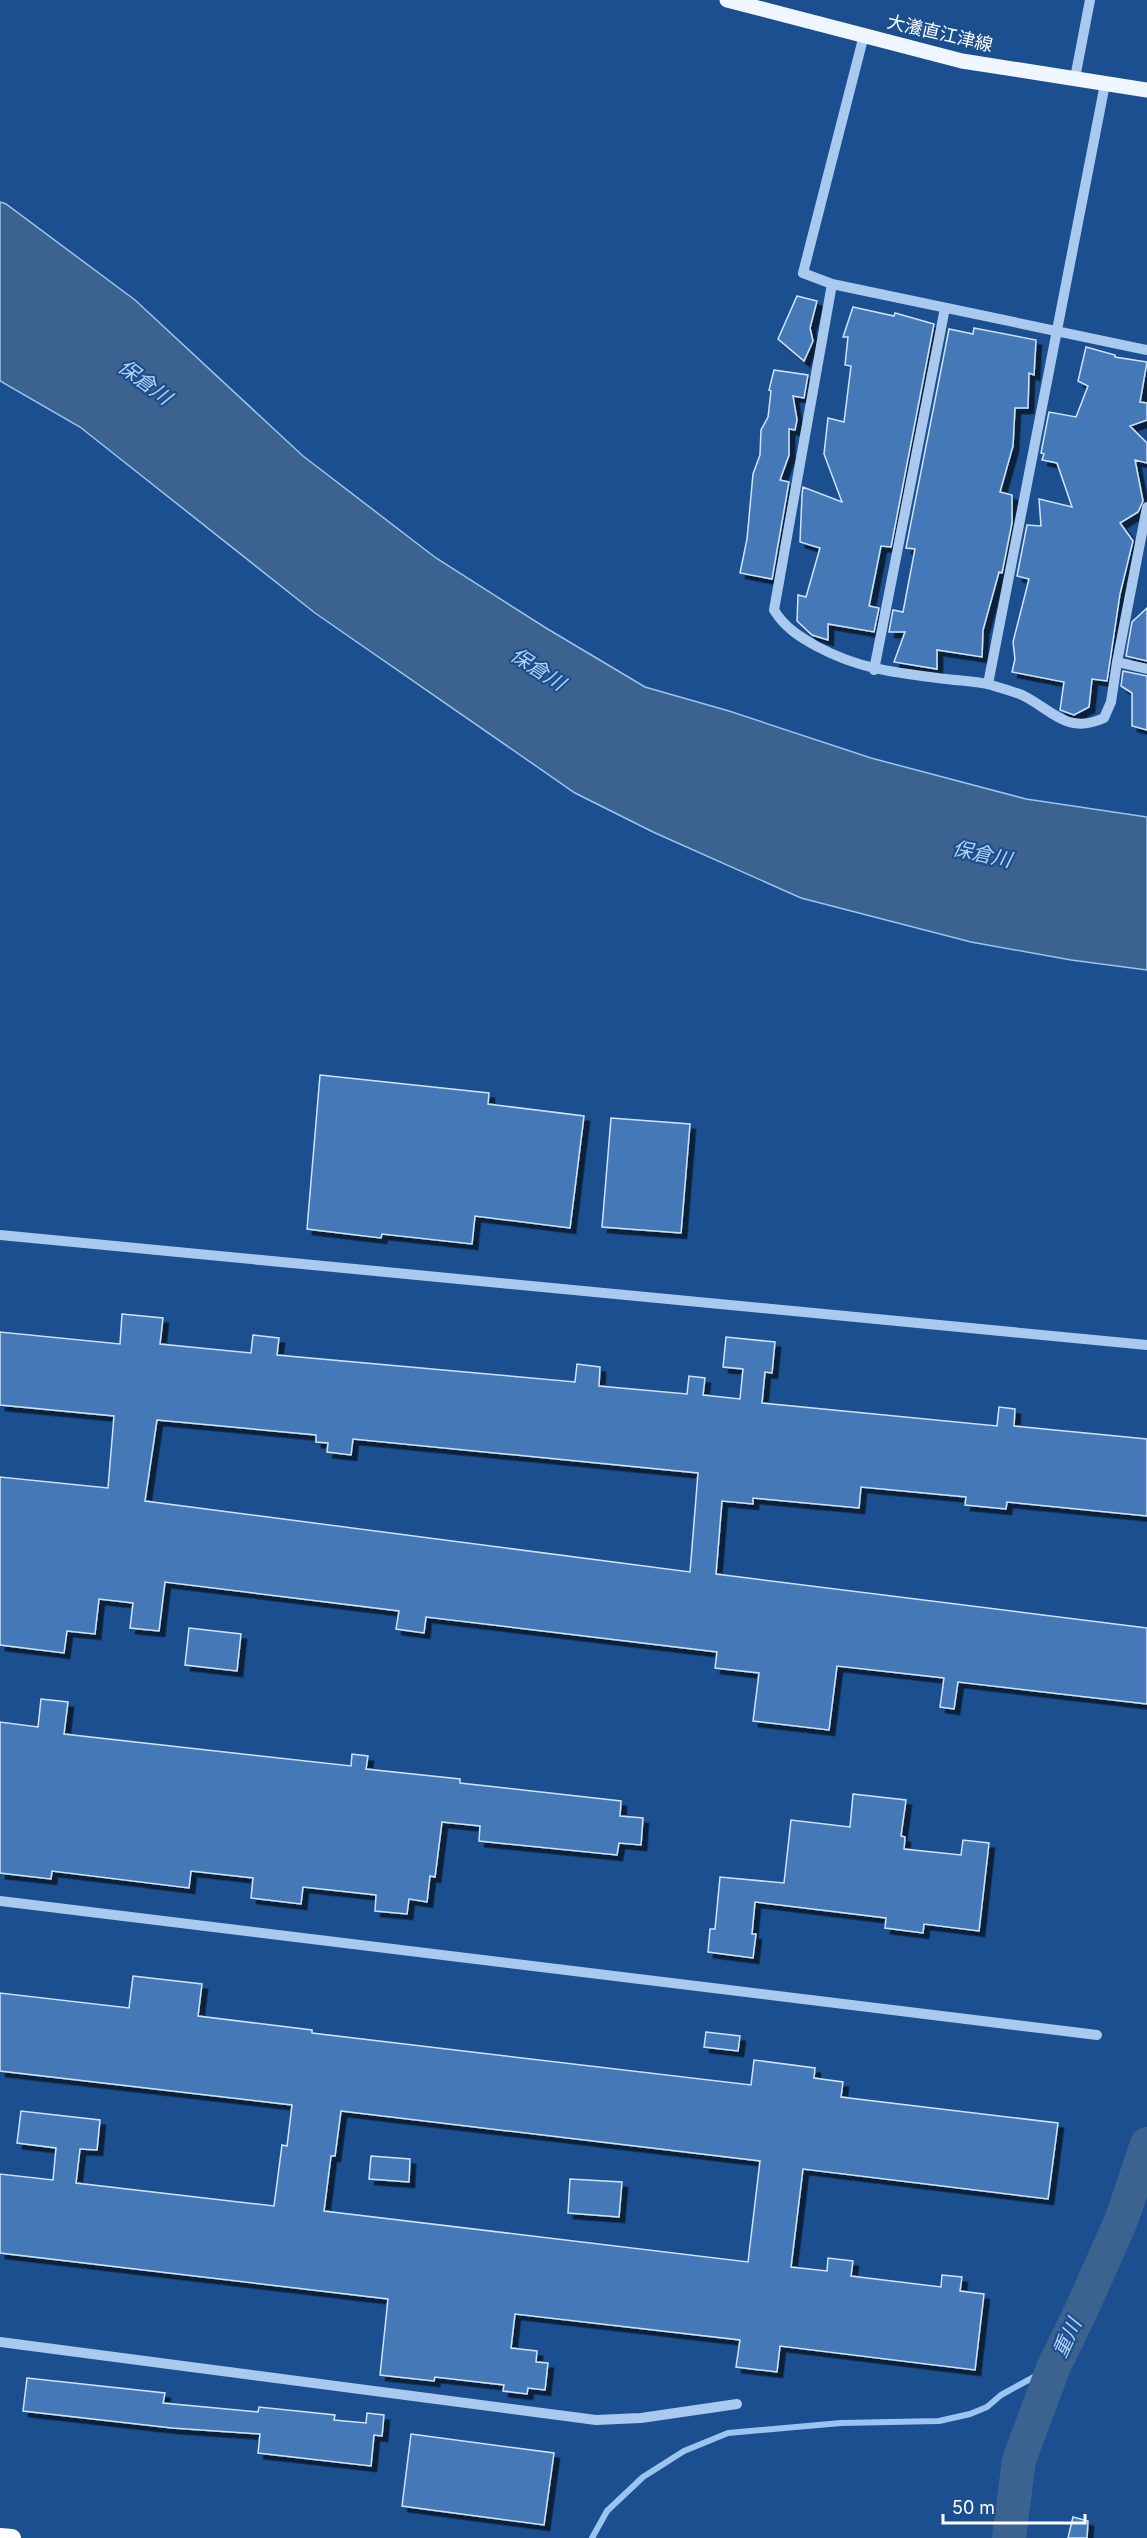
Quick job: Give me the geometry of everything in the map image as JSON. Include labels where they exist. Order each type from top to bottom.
[{"type":"highway","points":[[0,2536],[12,2538]]},
{"type":"main road","name":"大瀁直江津線","points":[[727,0],[962,61],[1147,90]]},
{"type":"street","points":[[1075,78],[1090,0]]},
{"type":"street","points":[[864,35],[803,273],[832,284],[1147,350]]},
{"type":"street","points":[[988,684],[1104,84]]},
{"type":"street","points":[[832,284],[774,610],[782,623],[798,636],[842,660],[874,670],[988,684],[1020,694],[1053,716],[1073,724],[1090,724],[1104,718],[1111,702],[1147,507]]},
{"type":"street","points":[[874,670],[945,308]]},
{"type":"street","points":[[1118,662],[1147,669]]},
{"type":"street","points":[[0,1235],[1147,1345]]},
{"type":"street","points":[[0,1901],[1097,2035]]},
{"type":"street","points":[[0,2343],[596,2420],[641,2418],[737,2404]]},
{"type":"water","name":"保倉川","points":[[0,202],[6,204],[135,300],[303,456],[436,558],[645,687],[729,711],[871,758],[1026,799],[1147,817],[1147,970],[1071,960],[971,942],[801,898],[653,832],[575,793],[315,613],[80,427],[0,381]]},
{"type":"building","points":[[797,296],[817,301],[810,328],[813,341],[804,361],[778,339]]},
{"type":"building","points":[[853,307],[894,316],[895,313],[934,324],[891,547],[881,546],[869,606],[879,608],[874,632],[828,624],[828,640],[812,635],[797,621],[798,595],[806,597],[820,548],[800,542],[802,495],[803,487],[842,502],[824,454],[828,418],[844,422],[851,366],[845,365],[848,337],[843,337]]},
{"type":"building","points":[[974,328],[1036,340],[1034,375],[1029,373],[1028,408],[1015,408],[1013,446],[1000,492],[1012,495],[1012,523],[1002,573],[999,572],[983,630],[982,657],[937,650],[937,669],[894,662],[905,632],[889,632],[893,610],[903,612],[915,549],[906,548],[949,329],[973,334]]},
{"type":"building","points":[[1086,347],[1115,355],[1115,357],[1147,362],[1140,402],[1147,403],[1147,420],[1130,426],[1147,443],[1147,463],[1135,460],[1143,501],[1138,512],[1120,523],[1133,541],[1120,594],[1107,681],[1092,679],[1089,707],[1074,715],[1060,710],[1064,682],[1012,672],[1015,659],[1013,642],[1029,579],[1017,576],[1027,525],[1041,526],[1039,499],[1072,507],[1057,463],[1042,460],[1044,454],[1041,453],[1049,412],[1076,417],[1088,386],[1078,381]]},
{"type":"building","points":[[774,370],[808,375],[804,398],[793,396],[797,420],[795,430],[789,429],[789,455],[780,480],[789,482],[772,579],[740,573],[747,539],[753,474],[760,455],[761,430],[768,417],[771,391],[769,390]]},
{"type":"building","points":[[1147,608],[1147,661],[1126,656],[1132,622]]},
{"type":"building","points":[[1123,671],[1147,676],[1147,730],[1132,726],[1132,693],[1121,686]]},
{"type":"building","points":[[320,1075],[489,1093],[488,1104],[584,1116],[570,1228],[475,1216],[472,1244],[382,1234],[381,1238],[307,1229]]},
{"type":"building","points":[[611,1118],[690,1124],[681,1233],[602,1227]]},
{"type":"building","points":[[122,1314],[163,1318],[160,1344],[251,1353],[253,1335],[279,1338],[277,1355],[575,1382],[577,1364],[600,1367],[599,1386],[687,1394],[689,1376],[705,1378],[703,1395],[740,1399],[743,1369],[723,1367],[726,1337],[775,1342],[772,1373],[765,1372],[762,1403],[997,1426],[999,1407],[1015,1409],[1014,1426],[1147,1439],[1147,1516],[1007,1502],[1006,1509],[965,1505],[966,1497],[861,1487],[859,1508],[753,1498],[753,1504],[722,1501],[716,1574],[1147,1628],[1147,1704],[958,1682],[954,1709],[940,1707],[944,1678],[837,1666],[829,1730],[753,1721],[759,1673],[715,1668],[717,1652],[426,1617],[424,1633],[396,1629],[399,1611],[165,1582],[159,1631],[130,1628],[133,1603],[99,1599],[95,1634],[67,1631],[64,1653],[0,1645],[0,1477],[108,1488],[114,1416],[0,1405],[0,1332],[120,1344]],"holes":[[[157,1420],[316,1435],[316,1442],[328,1443],[327,1452],[351,1455],[353,1439],[698,1473],[690,1572],[145,1501]]]},
{"type":"building","points":[[189,1628],[241,1634],[237,1671],[185,1665]]},
{"type":"building","points":[[41,1699],[68,1702],[64,1734],[351,1766],[352,1754],[368,1756],[366,1769],[460,1779],[460,1783],[621,1801],[620,1816],[643,1818],[641,1845],[619,1843],[617,1855],[479,1841],[480,1826],[442,1822],[435,1877],[430,1876],[427,1902],[409,1899],[407,1914],[375,1911],[376,1895],[303,1887],[301,1904],[251,1898],[253,1878],[191,1871],[189,1888],[52,1871],[51,1879],[0,1873],[0,1722],[38,1727]]},
{"type":"building","points":[[853,1794],[906,1800],[901,1836],[905,1837],[904,1849],[961,1855],[963,1840],[989,1843],[979,1931],[924,1924],[923,1933],[885,1928],[886,1918],[755,1902],[752,1934],[756,1934],[753,1958],[708,1952],[710,1929],[715,1929],[720,1877],[784,1883],[791,1820],[850,1827]]},
{"type":"building","points":[[133,1976],[202,1984],[198,2016],[312,2030],[312,2033],[751,2085],[754,2060],[815,2068],[814,2078],[843,2082],[841,2097],[1058,2123],[1048,2199],[803,2169],[791,2267],[827,2271],[828,2258],[853,2261],[851,2276],[941,2287],[942,2275],[962,2277],[960,2291],[984,2294],[975,2370],[780,2346],[777,2372],[736,2367],[740,2340],[515,2314],[511,2348],[537,2351],[536,2362],[548,2363],[545,2390],[528,2388],[527,2394],[503,2391],[504,2385],[435,2377],[434,2381],[380,2375],[388,2299],[0,2253],[0,2174],[53,2180],[56,2148],[17,2143],[21,2111],[100,2120],[97,2150],[80,2149],[76,2183],[274,2206],[282,2145],[287,2146],[292,2105],[0,2071],[0,1993],[129,2008]],"holes":[[[341,2111],[760,2161],[748,2262],[324,2211],[331,2156],[335,2156]]]},
{"type":"building","points":[[706,2032],[740,2036],[738,2051],[704,2047]]},
{"type":"building","points":[[371,2156],[410,2159],[409,2182],[369,2179]]},
{"type":"building","points":[[570,2179],[622,2182],[619,2217],[568,2213]]},
{"type":"building","points":[[27,2378],[165,2393],[163,2403],[258,2412],[259,2407],[335,2415],[334,2420],[366,2423],[367,2413],[384,2415],[382,2436],[374,2435],[371,2466],[258,2453],[260,2434],[172,2428],[23,2411]]},
{"type":"building","points":[[411,2434],[554,2453],[544,2525],[402,2506]]},
{"type":"building","points":[[1073,2517],[1088,2521],[1087,2538],[1068,2538]]},
{"type":"waterway","name":"重川","points":[[1009,2538],[1019,2460],[1054,2366],[1121,2221],[1147,2144]]},
{"type":"waterway","points":[[592,2538],[607,2511],[643,2477],[684,2451],[728,2433],[841,2423],[939,2421],[970,2414],[987,2407],[1001,2395],[1054,2366]]}]
